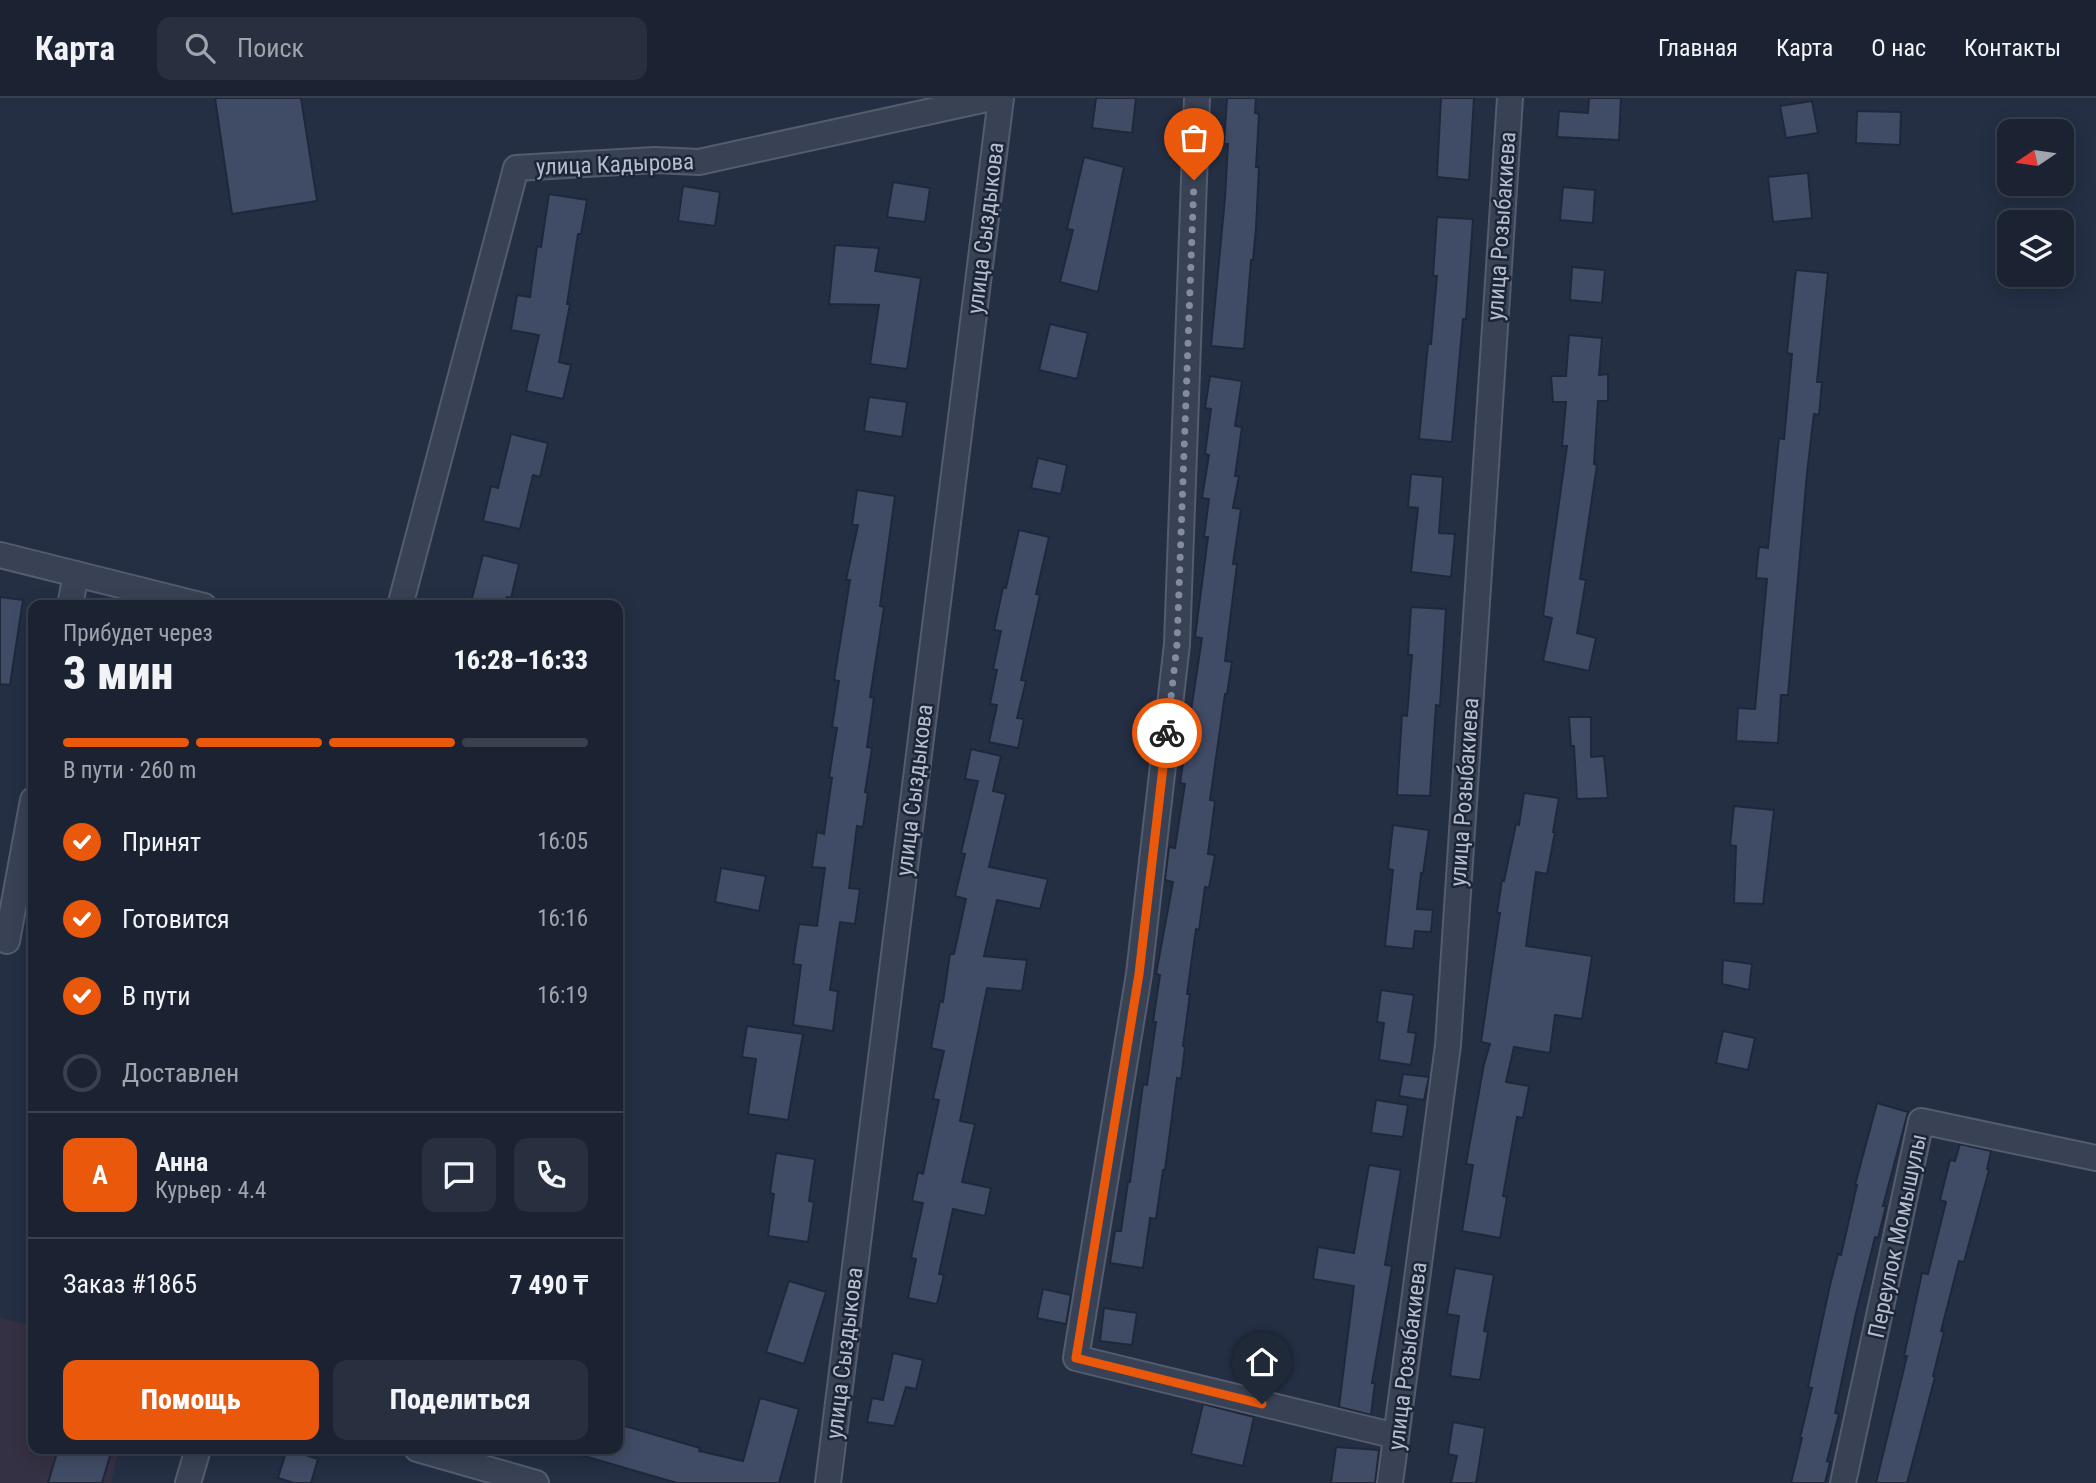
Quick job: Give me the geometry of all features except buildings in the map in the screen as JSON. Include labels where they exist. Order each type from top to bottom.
[{"type":"street","name":"улица Кадырова","points":[[402,600],[516,169],[655,160],[699,162],[991,98]]},
{"type":"street","name":"улица Сыздыкова","points":[[828,1483],[1001,98]]},
{"type":"street","points":[[1197,98],[1177,644],[1139,974],[1076,1358],[1396,1436]]},
{"type":"street","name":"улица Розыбакиева","points":[[1390,1483],[1448,1045],[1510,98]]},
{"type":"street","points":[[0,555],[180,600]]},
{"type":"street","points":[[71,600],[76,574]]},
{"type":"street","points":[[7,941],[28,827]]},
{"type":"street","name":"Переулок Момышулы","points":[[1843,1483],[1921,1121],[2096,1158]]},
{"type":"street","points":[[188,1483],[197,1454]]},
{"type":"street","points":[[434,1454],[536,1483]]},
{"type":"shaded area","points":[[0,1318],[28,1325],[28,1454],[118,1454],[111,1483],[0,1483]]},
{"type":"way so far","points":[[1167,733],[1177,644],[1194,180]]},
{"type":"route","points":[[1167,733],[1139,974],[1076,1358],[1262,1404]]}]
